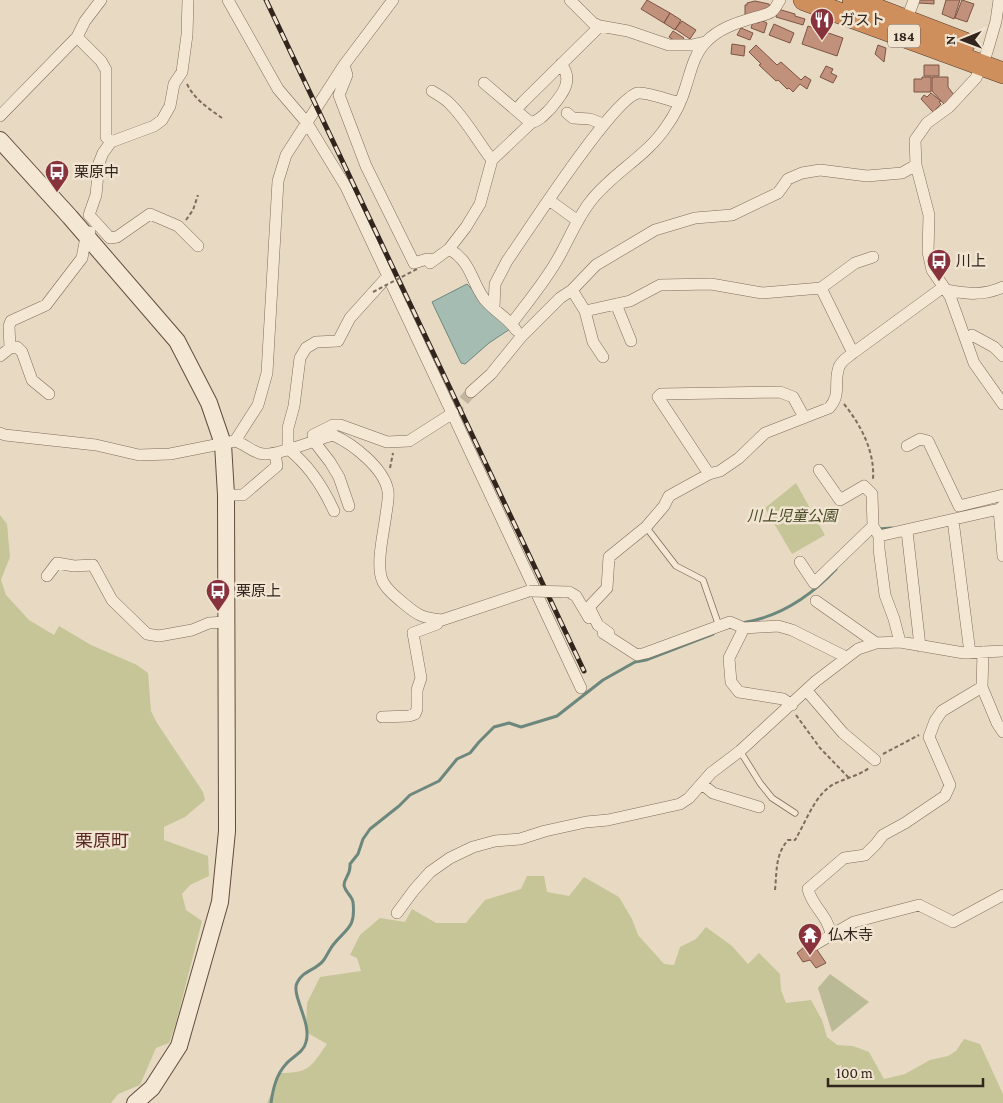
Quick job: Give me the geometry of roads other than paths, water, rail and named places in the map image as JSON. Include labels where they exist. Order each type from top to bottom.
[{"type":"highway","name":"184","points":[[804,0],[991,58]]},
{"type":"highway","name":"184","points":[[853,0],[991,58],[1003,73]]},
{"type":"street","points":[[0,116],[77,37],[85,21],[101,0]]},
{"type":"street","points":[[10,348],[8,326],[11,321],[46,305],[82,258],[91,230],[89,216],[96,195],[99,163],[103,153],[112,142],[154,126],[162,120],[170,106],[174,84],[182,72],[187,35],[188,0]]},
{"type":"street","points":[[228,0],[278,89],[307,123],[346,187],[581,688]]},
{"type":"street","points":[[229,443],[258,405],[267,373],[278,181],[286,155],[344,65],[393,0]]},
{"type":"street","points":[[570,0],[593,23],[600,26],[628,31],[669,45],[692,45],[705,42]]},
{"type":"street","points":[[512,324],[557,260],[590,201],[622,169],[643,154],[666,128],[686,87],[690,69],[705,42],[717,32],[743,21],[770,13],[780,0]]},
{"type":"street","points":[[906,21],[914,0]]},
{"type":"street","points":[[999,0],[991,58],[950,107],[927,123],[915,140],[916,165],[929,215],[928,252],[932,270],[944,289],[967,339],[974,363],[1003,404]]},
{"type":"street","points":[[518,110],[523,102],[600,26]]},
{"type":"street","points":[[77,37],[101,62],[106,70],[106,137],[112,142]]},
{"type":"street","points":[[344,65],[347,75],[339,95],[366,166],[414,263],[427,259],[432,261],[449,249],[466,227],[480,204],[492,160],[531,122],[539,121],[563,94],[566,83],[566,70],[561,64]]},
{"type":"street","points":[[484,83],[531,122]]},
{"type":"street","points":[[432,90],[450,104],[464,120],[492,160]]},
{"type":"street","points":[[494,308],[495,284],[507,261],[603,124],[633,95],[640,93],[679,102]]},
{"type":"street","points":[[567,113],[573,118],[590,119],[603,124]]},
{"type":"street","points":[[0,140],[91,230],[177,341],[229,443],[226,495],[227,831],[220,902],[180,1046],[152,1088],[135,1103]]},
{"type":"street","points":[[471,392],[491,374],[521,337],[596,265],[655,230],[695,218],[732,215],[778,193],[788,179],[802,173],[820,170],[867,176],[902,173],[916,165]]},
{"type":"street","points":[[549,200],[578,221]]},
{"type":"street","points":[[91,230],[110,238],[117,237],[150,214],[178,226],[198,246]]},
{"type":"street","points":[[449,249],[458,254],[472,273],[485,300],[512,324],[521,337]]},
{"type":"street","points":[[585,311],[630,301],[660,286],[711,284],[762,292],[821,288],[855,263],[873,257]]},
{"type":"street","points":[[288,449],[288,428],[294,406],[300,358],[306,348],[316,342],[338,341],[350,318],[387,276]]},
{"type":"street","points":[[608,636],[609,633],[598,625],[589,607],[607,588],[609,557],[646,527],[664,506],[669,496],[740,458],[765,433],[829,408],[836,401],[836,378],[839,365],[853,353],[944,289],[971,293],[990,293],[1003,287]]},
{"type":"street","points":[[821,288],[853,353]]},
{"type":"street","points":[[572,290],[585,311],[593,342],[603,357]]},
{"type":"street","points":[[616,304],[631,341]]},
{"type":"street","points":[[967,339],[972,335],[994,347],[1003,356]]},
{"type":"street","points":[[0,356],[10,348],[17,347],[22,352],[32,380],[49,394]]},
{"type":"street","points":[[709,474],[658,397],[661,394],[780,392],[792,397],[804,417]]},
{"type":"street","points":[[349,506],[340,477],[330,462],[307,438],[333,425],[340,425],[368,436],[393,442],[409,441],[453,413]]},
{"type":"street","points":[[0,433],[5,436],[96,445],[139,455],[170,454],[229,443],[242,443],[250,450],[264,454],[275,453],[333,435],[344,440],[364,455],[379,472],[386,485],[388,492],[380,570],[383,583],[393,595],[415,613],[427,619],[442,620],[529,590],[569,592],[576,596],[595,628],[637,655],[730,622],[738,626],[778,626],[785,628],[846,657]]},
{"type":"street","points":[[907,446],[920,439],[928,441],[959,506],[1003,495]]},
{"type":"street","points":[[288,449],[300,458],[319,483],[334,511]]},
{"type":"street","points":[[226,495],[244,495],[277,466],[275,453]]},
{"type":"street","points":[[819,470],[840,500],[864,486],[872,494],[885,595],[900,642]]},
{"type":"street","points":[[800,562],[814,583],[876,531],[907,530],[1001,507],[1003,556]]},
{"type":"street","points":[[953,520],[970,653]]},
{"type":"street","points":[[907,530],[920,646]]},
{"type":"street","points":[[47,576],[57,564],[74,566],[93,565],[112,600],[147,634],[159,636],[192,630],[210,623],[226,622]]},
{"type":"street","points":[[816,601],[876,643]]},
{"type":"street","points":[[382,717],[415,714],[421,678],[412,633],[437,624],[439,620]]},
{"type":"street","points":[[738,626],[729,658],[731,682],[739,692],[783,699],[791,706]]},
{"type":"street","points":[[397,913],[430,872],[450,858],[474,847],[495,841],[520,839],[586,822],[608,820],[680,804],[689,798],[711,773],[740,751],[846,657],[858,650],[876,643],[900,642],[970,653],[1003,652]]},
{"type":"street","points":[[983,652],[982,687],[997,723],[1003,732]]},
{"type":"street","points":[[830,935],[829,924],[810,897],[808,888],[844,858],[865,855],[883,835],[905,823],[945,796],[950,785],[929,737],[935,721],[942,711],[982,687]]},
{"type":"street","points":[[807,691],[843,733],[875,760]]},
{"type":"street","points":[[702,784],[713,793],[759,807]]},
{"type":"street","points":[[814,944],[854,922],[919,905],[953,922],[1003,895]]},
{"type":"lane","points":[[646,527],[676,566],[703,580],[719,626]]},
{"type":"lane","points":[[740,751],[772,798],[795,812]]},
{"type":"waterway","points":[[878,529],[892,528]]},
{"type":"waterway","points":[[742,623],[781,611],[805,597],[836,569]]},
{"type":"waterway","points":[[271,1103],[277,1077],[286,1064],[303,1049],[306,1042],[306,1026],[297,995],[297,983],[302,976],[323,961],[351,923],[354,911],[353,902],[344,883],[350,864],[358,854],[363,839],[370,829],[410,795],[439,781],[457,759],[470,753],[494,727],[509,723],[521,727],[557,716],[603,680],[635,662],[646,660],[713,634]]},
{"type":"tunnel","points":[[453,413],[471,392]]},
{"type":"railway","points":[[266,0],[584,671]]},
{"type":"place","name":"ガスト","points":[[822,41]]},
{"type":"place","name":"栗原中","points":[[57,193]]},
{"type":"place","name":"川上","points":[[939,282]]},
{"type":"place","name":"栗原上","points":[[218,612]]},
{"type":"place","name":"仏木寺","points":[[810,956]]},
{"type":"district","name":"栗原町","points":[[102,841]]},
{"type":"park label","name":"川上児童公園","points":[[792,516]]}]
